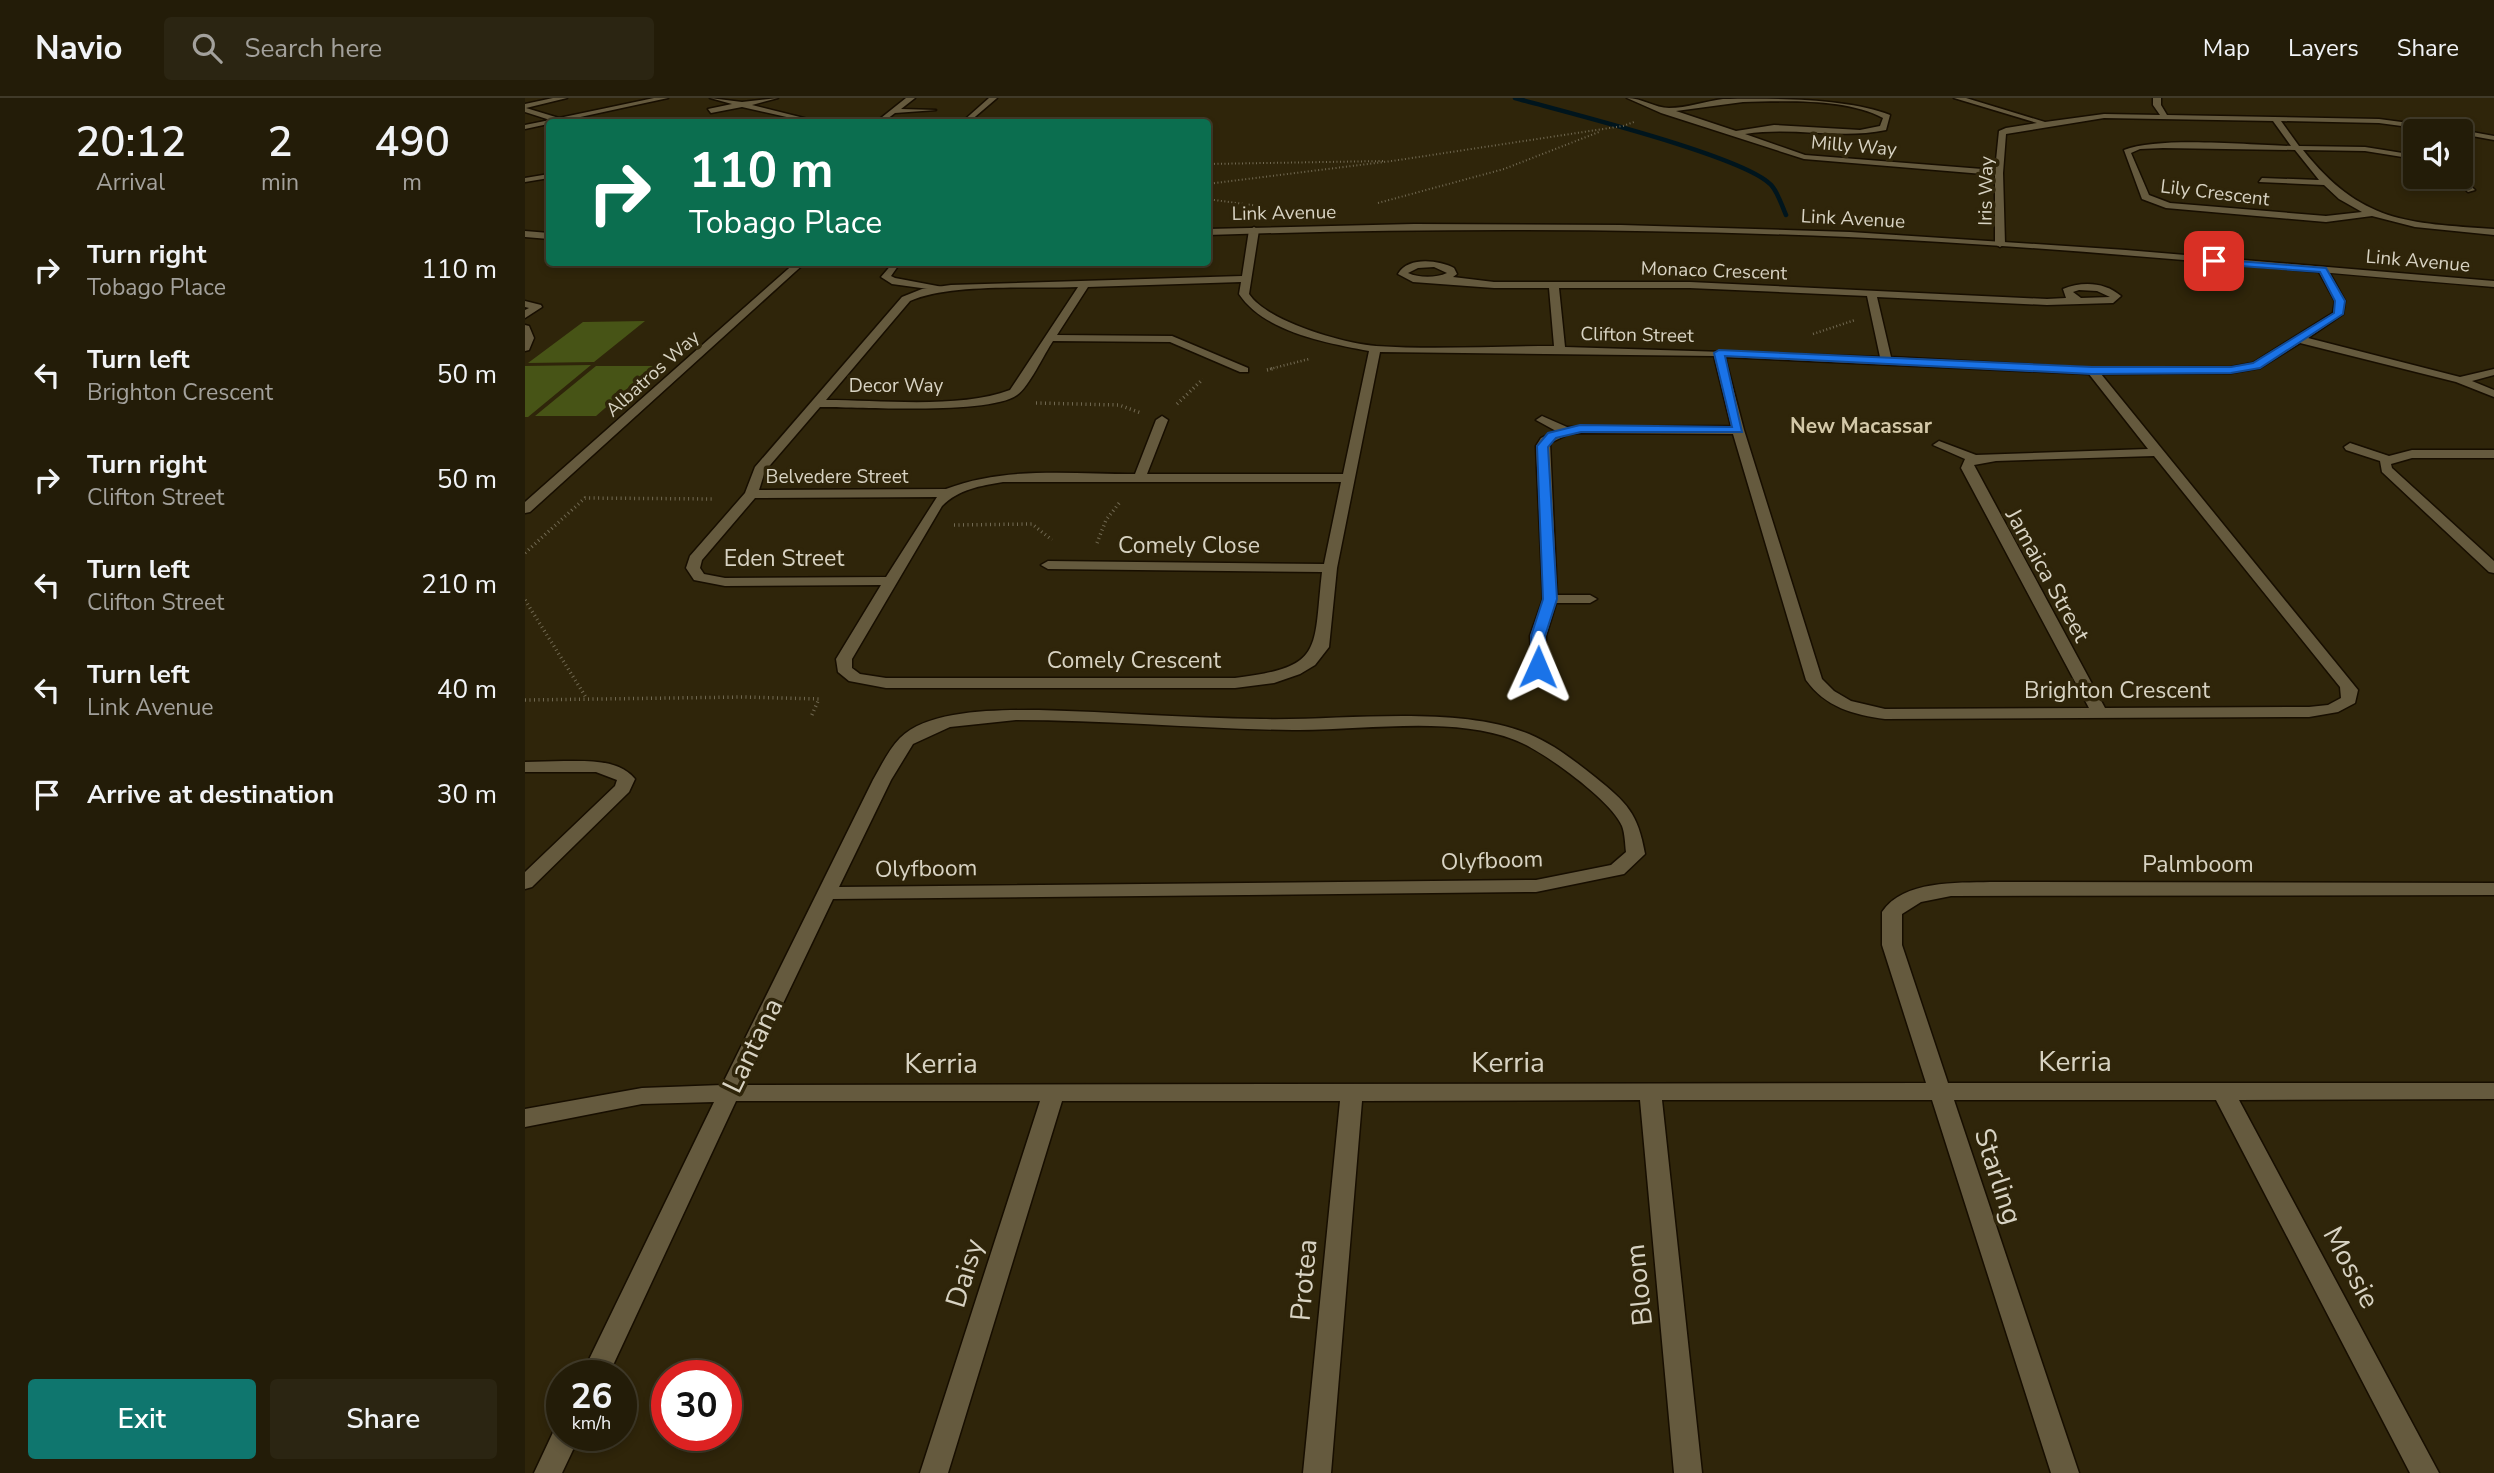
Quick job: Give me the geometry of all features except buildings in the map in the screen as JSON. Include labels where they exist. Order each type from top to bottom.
[{"type":"street","points":[[525,108],[563,98]]},
{"type":"street","points":[[625,98],[643,102]]},
{"type":"street","points":[[564,119],[664,98]]},
{"type":"street","points":[[714,98],[802,119]]},
{"type":"street","points":[[711,111],[775,98]]},
{"type":"street","points":[[883,119],[911,98]]},
{"type":"street","points":[[968,119],[993,98]]},
{"type":"street","name":"Milly Way","points":[[1631,98],[1732,134],[1814,159],[1999,173]]},
{"type":"street","points":[[1959,98],[1966,98]]},
{"type":"street","points":[[1959,98],[2044,122]]},
{"type":"street","points":[[2157,98],[2157,105],[2165,117]]},
{"type":"street","points":[[1664,111],[1729,101],[1840,101],[1876,110],[1887,117],[1883,128],[1866,132],[1782,127],[1732,134]]},
{"type":"street","points":[[525,108],[556,119]]},
{"type":"street","points":[[894,111],[932,110]]},
{"type":"street","points":[[793,119],[822,112]]},
{"type":"street","name":"Iris Way","points":[[2000,244],[1999,173],[2003,131],[2044,122],[2104,116],[2403,123]]},
{"type":"street","points":[[2275,119],[2327,183],[2343,198],[2376,213],[2428,226],[2494,232]]},
{"type":"street","points":[[525,127],[546,123]]},
{"type":"street","points":[[2480,136],[2494,129]]},
{"type":"street","points":[[2473,135],[2494,138]]},
{"type":"street","name":"Lily Crescent","points":[[2297,148],[2153,146],[2134,149],[2126,155],[2145,197],[2169,206],[2326,219],[2376,213]]},
{"type":"street","points":[[2297,148],[2365,149],[2403,155]]},
{"type":"street","points":[[525,183],[546,177]]},
{"type":"street","points":[[2262,180],[2327,183]]},
{"type":"street","name":"Link Avenue","points":[[1211,232],[1667,229],[1849,235],[2000,244],[2494,284]]},
{"type":"street","name":"Clifton Street","points":[[1254,230],[1245,299],[1254,309],[1355,346],[1375,349],[1719,353],[2092,370],[2244,369],[2268,359],[2338,314],[2340,301],[2323,270]]},
{"type":"street","points":[[525,234],[546,236]]},
{"type":"street","name":"Albatros Way","points":[[525,509],[798,266]]},
{"type":"street","points":[[893,266],[886,277],[892,281],[943,288]]},
{"type":"street","name":"Belvedere Street","points":[[1246,279],[943,288],[917,293],[905,299],[814,403],[759,470],[749,497],[948,493],[974,483],[1003,478],[1347,478]]},
{"type":"street","name":"Monaco Crescent","points":[[1441,279],[1494,285],[1691,285],[2047,302],[2077,300]]},
{"type":"street","points":[[982,402],[1001,399],[1014,392],[1085,284]]},
{"type":"street","points":[[1554,285],[1560,350]]},
{"type":"street","points":[[1872,295],[1886,360]]},
{"type":"street","points":[[525,304],[537,307],[525,315]]},
{"type":"street","points":[[525,328],[529,333],[525,348]]},
{"type":"street","points":[[1049,338],[1173,339],[1244,370]]},
{"type":"street","points":[[2299,339],[2461,380],[2494,394]]},
{"type":"street","name":"Comely Crescent","points":[[948,493],[937,504],[844,659],[844,669],[855,678],[886,683],[1235,683],[1274,678],[1309,662],[1321,646],[1330,568],[1375,349]]},
{"type":"street","name":"Brighton Crescent","points":[[1719,353],[1738,430],[1814,680],[1828,694],[1857,709],[1885,714],[2309,712],[2342,705],[2349,700],[2346,684],[2092,370]]},
{"type":"street","points":[[2461,380],[2494,372]]},
{"type":"street","name":"Decor Way","points":[[814,403],[982,402]]},
{"type":"street","points":[[1542,419],[1566,431]]},
{"type":"street","points":[[1140,477],[1162,420]]},
{"type":"street","points":[[1538,667],[1538,636],[1550,599],[1542,446],[1552,436],[1566,431],[1599,428],[1738,430]]},
{"type":"street","points":[[1940,445],[1975,459],[2020,455],[2157,452]]},
{"type":"street","points":[[2350,447],[2388,460],[2420,454],[2494,454]]},
{"type":"street","name":"Jamaica Street","points":[[1975,459],[1968,463],[1969,475],[2100,713]]},
{"type":"street","points":[[2388,460],[2385,463],[2386,469],[2494,569]]},
{"type":"street","name":"Eden Street","points":[[749,497],[695,559],[693,568],[699,577],[717,581],[890,581]]},
{"type":"street","name":"Comely Close","points":[[1048,565],[1330,568]]},
{"type":"street","points":[[1550,599],[1590,599]]},
{"type":"street","name":"Olyfboom","points":[[827,893],[1536,886],[1617,870],[1636,854],[1631,825],[1601,793],[1555,754],[1521,736],[1485,727],[1157,722],[1024,714],[967,718],[928,729]]},
{"type":"street","name":"Lantana","points":[[602,1360],[827,893],[905,741],[928,729]]},
{"type":"street","points":[[525,767],[618,770],[626,779],[623,788],[525,883]]},
{"type":"street","name":"Palmboom","points":[[1904,900],[1918,894],[1990,888],[2494,889]]},
{"type":"street","name":"Starling","points":[[1904,900],[1892,912],[1892,945],[2065,1473]]},
{"type":"street","name":"Bloom","points":[[1650,1091],[1688,1473]]},
{"type":"street","name":"Mossie","points":[[2223,1091],[2425,1473]]},
{"type":"street","name":"Kerria","points":[[525,1118],[642,1096],[729,1093],[2494,1091]]},
{"type":"street","name":"Daisy","points":[[934,1473],[1054,1092]]},
{"type":"street","name":"Protea","points":[[1317,1473],[1352,1092]]},
{"type":"street","points":[[548,1473],[558,1451]]},
{"type":"path","points":[[1370,205],[1504,169],[1581,137],[1664,111]]},
{"type":"path","points":[[1211,184],[1392,162],[1623,126]]},
{"type":"path","points":[[1211,164],[1372,159],[1392,162]]},
{"type":"path","points":[[982,402],[1119,405],[1162,420],[1199,379],[1244,370],[1271,370],[1355,346]]},
{"type":"path","points":[[1088,567],[1106,520],[1140,477]]},
{"type":"path","points":[[525,553],[585,498],[749,497]]},
{"type":"path","points":[[924,526],[1032,524],[1056,544]]},
{"type":"path","points":[[525,600],[587,699]]},
{"type":"path","points":[[525,700],[819,699],[811,717]]},
{"type":"green space","points":[[645,321],[594,362],[528,363],[583,322]]},
{"type":"green space","points":[[591,365],[528,417],[525,417],[525,366]]},
{"type":"green space","points":[[596,366],[653,366],[596,416],[535,416]]},
{"type":"waterway","points":[[1515,98],[1652,136],[1729,162],[1756,174],[1772,186],[1786,215]]},
{"type":"district","name":"New Macassar","points":[[1861,426]]},
{"type":"route","points":[[1538,667],[1540,624],[1550,599],[1542,446],[1552,436],[1580,429],[1738,430],[1719,353],[2092,370],[2231,370],[2256,366],[2338,314],[2340,301],[2323,270],[2214,261]]}]
